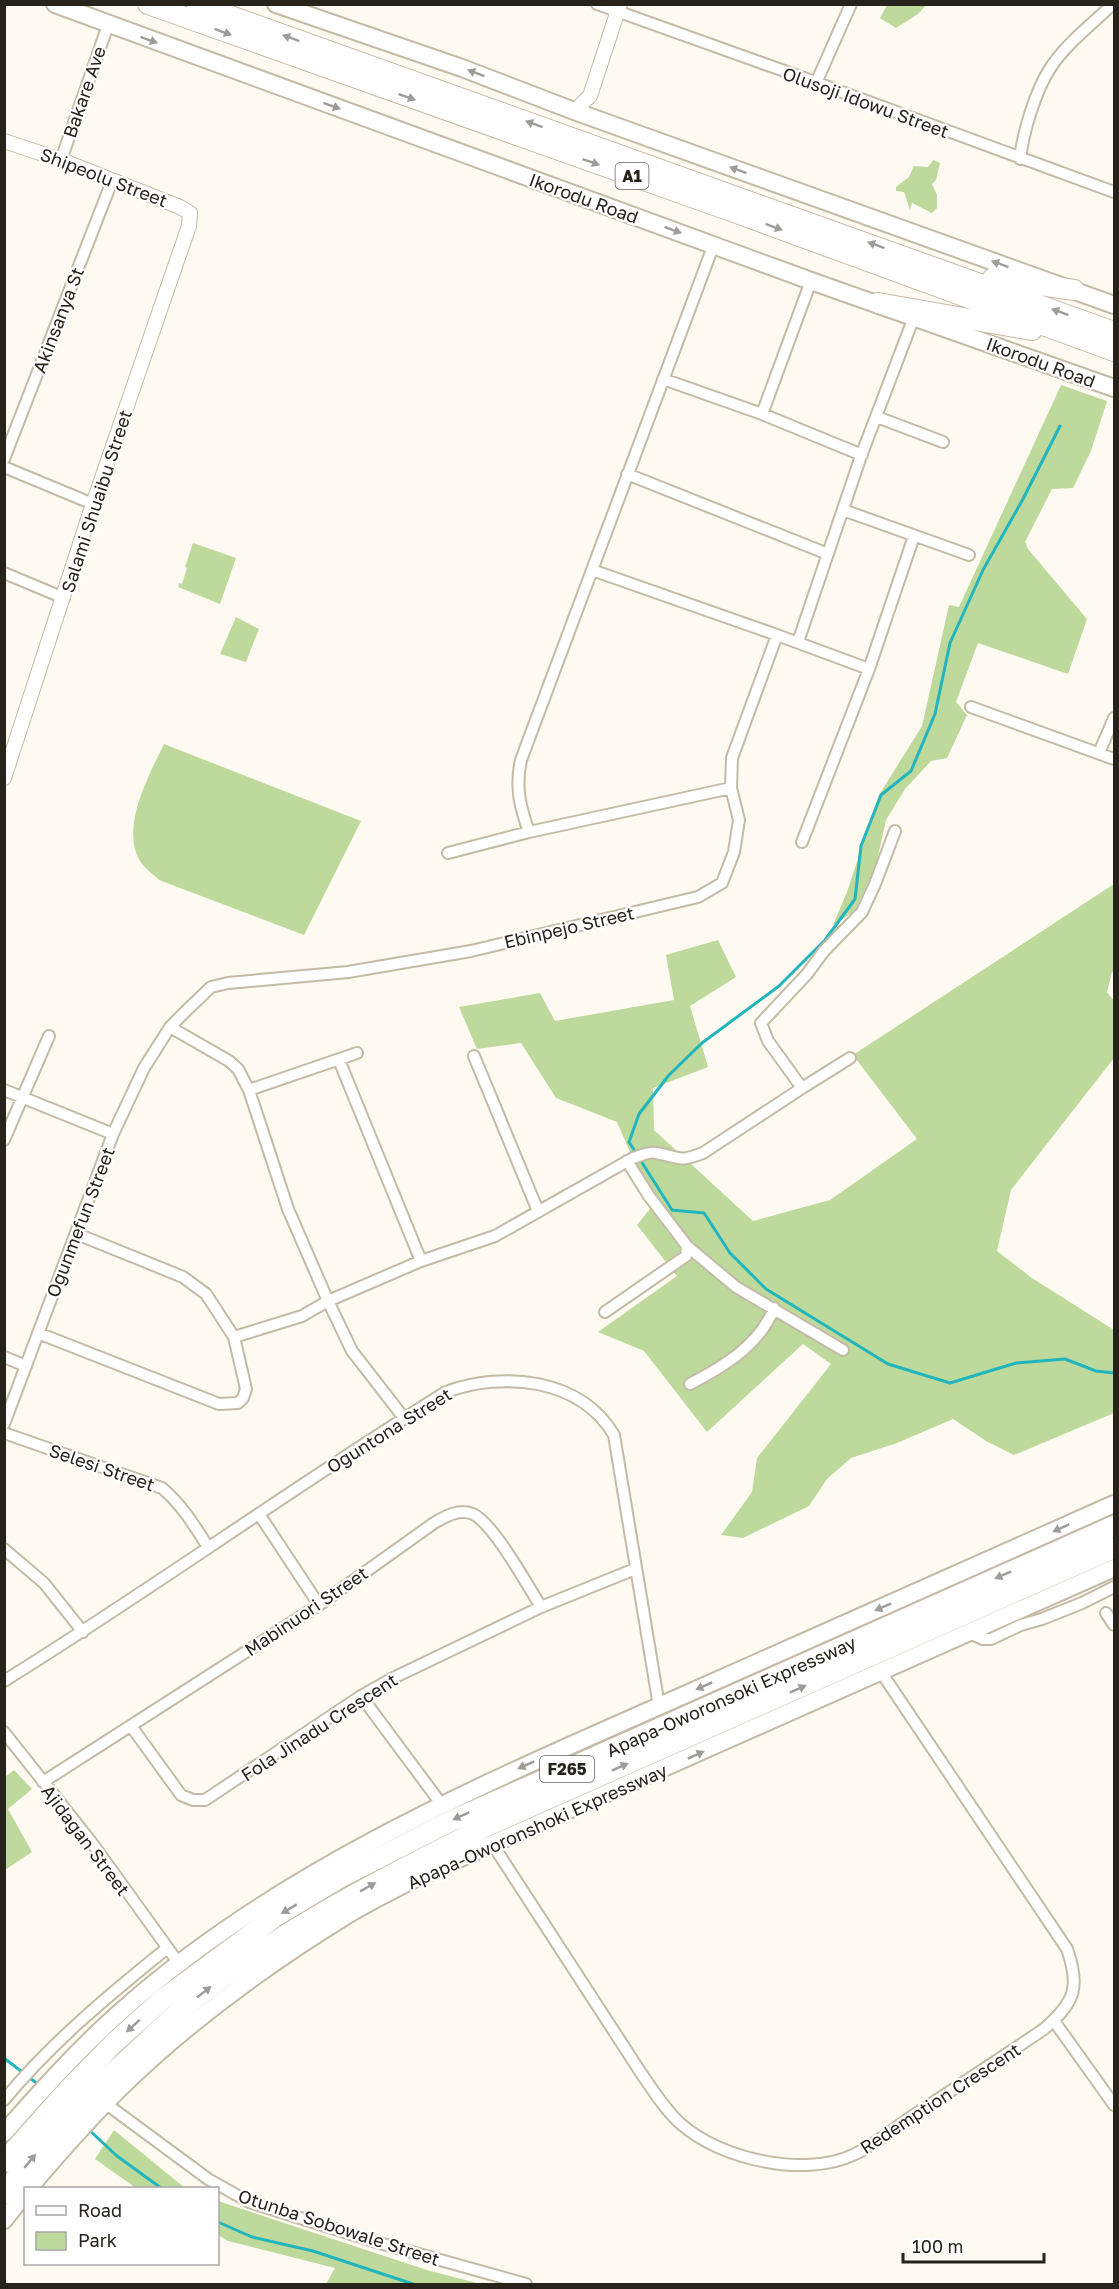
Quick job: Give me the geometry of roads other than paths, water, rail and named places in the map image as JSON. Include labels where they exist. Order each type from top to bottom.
[{"type":"highway","name":"Ikorodu Road","points":[[148,4],[723,208],[1114,351]]},
{"type":"highway","name":"A1","points":[[197,4],[952,272],[1114,332]]},
{"type":"highway","points":[[952,272],[1074,290]]},
{"type":"highway","points":[[878,303],[1084,340]]},
{"type":"highway","name":"Apapa-Oworonsoki Expressway","points":[[50,2123],[61,2084],[114,2043],[163,1999],[276,1916],[343,1876],[448,1822],[1114,1526]]},
{"type":"highway","name":"Apapa-Oworonsoki Expressway","points":[[50,2123],[88,2109],[145,2043],[209,1988],[262,1950],[397,1871],[489,1825],[1114,1548]]},
{"type":"highway","name":"F265","points":[[4,2162],[50,2123]]},
{"type":"highway","name":"F265","points":[[4,2194],[50,2123]]},
{"type":"main road","name":"Ikorodu Road","points":[[55,4],[1114,388]]},
{"type":"main road","points":[[276,4],[462,68],[574,111],[1114,305]]},
{"type":"main road","name":"Apapa-Oworonsoki Expressway","points":[[61,2084],[126,2007],[180,1965],[272,1900],[331,1864],[481,1785],[1114,1504]]},
{"type":"main road","name":"Apapa-Oworonshoki Expressway","points":[[88,2109],[105,2103],[169,2043],[220,2002],[287,1954],[346,1916],[409,1882],[1114,1568]]},
{"type":"main road","points":[[4,2133],[50,2123]]},
{"type":"main road","points":[[29,2187],[50,2123]]},
{"type":"main road","points":[[4,2220],[24,2195]]},
{"type":"street","name":"Olusoji Idowu Street","points":[[597,4],[619,8],[1020,159],[1114,192]]},
{"type":"street","points":[[816,83],[851,4]]},
{"type":"street","points":[[1020,159],[1022,142],[1041,87],[1051,67],[1086,28],[1113,5]]},
{"type":"street","points":[[574,111],[590,96],[619,8]]},
{"type":"street","name":"Bakare Ave","points":[[61,159],[108,25]]},
{"type":"street","points":[[590,96],[597,119]]},
{"type":"street","name":"Shipeolu Street","points":[[4,141],[61,159],[180,207],[190,213],[189,226]]},
{"type":"street","name":"Akinsanya St","points":[[4,459],[112,181]]},
{"type":"street","name":"Salami Shuaibu Street","points":[[4,778],[93,504],[189,226]]},
{"type":"street","points":[[529,832],[517,790],[519,768],[714,244]]},
{"type":"street","points":[[762,414],[811,280]]},
{"type":"street","points":[[798,642],[862,455],[914,316]]},
{"type":"street","points":[[663,379],[762,414],[862,455]]},
{"type":"street","points":[[876,417],[943,442]]},
{"type":"street","points":[[4,467],[93,504]]},
{"type":"street","points":[[627,474],[828,554]]},
{"type":"street","points":[[843,510],[969,555]]},
{"type":"street","points":[[802,842],[869,669],[914,536]]},
{"type":"street","points":[[592,570],[777,634],[869,669]]},
{"type":"street","points":[[4,573],[64,598]]},
{"type":"street","name":"Ebinpejo Street","points":[[170,1027],[211,987],[228,983],[348,972],[471,951],[698,897],[722,883],[734,852],[740,820],[731,788],[732,758],[777,634]]},
{"type":"street","points":[[971,707],[1114,759]]},
{"type":"street","points":[[1099,753],[1114,718]]},
{"type":"street","points":[[448,854],[529,832],[731,788]]},
{"type":"street","points":[[802,1088],[768,1041],[761,1023],[862,912],[895,831]]},
{"type":"street","points":[[170,1027],[229,1061],[238,1069],[249,1090],[288,1209],[328,1301],[352,1351],[404,1418]]},
{"type":"street","name":"Ogunmefun Street","points":[[4,1424],[113,1134],[144,1068],[170,1027]]},
{"type":"street","points":[[4,1140],[49,1036]]},
{"type":"street","points":[[249,1090],[357,1053]]},
{"type":"street","points":[[474,1056],[537,1211]]},
{"type":"street","points":[[234,1337],[302,1316],[328,1301],[421,1262],[495,1236],[630,1160],[654,1152],[679,1160],[689,1159],[703,1153],[850,1058]]},
{"type":"street","points":[[339,1060],[421,1262]]},
{"type":"street","points":[[4,1090],[113,1134]]},
{"type":"street","points":[[630,1160],[649,1197],[687,1246],[736,1287],[843,1350]]},
{"type":"street","points":[[38,1333],[219,1404],[238,1403],[243,1398],[246,1389],[234,1337],[206,1294],[183,1277],[76,1234]]},
{"type":"street","points":[[605,1312],[686,1256],[687,1246]]},
{"type":"street","points":[[690,1384],[721,1368],[750,1343],[770,1319],[774,1308]]},
{"type":"street","points":[[4,1357],[26,1366]]},
{"type":"street","name":"Oguntona Street","points":[[4,1681],[83,1632],[208,1547],[446,1392],[467,1384],[510,1381],[560,1390],[582,1401],[597,1412],[614,1435],[658,1706]]},
{"type":"street","name":"Selesi Street","points":[[4,1433],[162,1488],[186,1513],[208,1547]]},
{"type":"street","name":"Mabinuori Street","points":[[43,1782],[319,1605],[434,1523],[454,1513],[472,1513],[488,1525],[541,1606]]},
{"type":"street","points":[[259,1514],[319,1605]]},
{"type":"street","points":[[4,1549],[44,1583],[83,1632]]},
{"type":"street","name":"Fola Jinadu Crescent","points":[[131,1726],[181,1795],[198,1801],[213,1796],[361,1696],[391,1679],[541,1606],[635,1569]]},
{"type":"street","points":[[969,1633],[984,1639],[991,1639],[1082,1603],[1114,1587]]},
{"type":"street","points":[[1106,1612],[1114,1625]]},
{"type":"street","name":"Redemption Crescent","points":[[493,1845],[662,2103],[680,2124],[738,2154],[767,2163],[813,2165],[853,2155],[1044,2030],[1072,1998],[1074,1983],[1073,1965],[1067,1949],[881,1672]]},
{"type":"street","points":[[361,1696],[442,1805]]},
{"type":"street","name":"Ajidagan Street","points":[[4,1732],[92,1843],[166,1949],[180,1965]]},
{"type":"street","points":[[4,2100],[38,2063],[103,2000],[166,1949]]},
{"type":"street","points":[[1054,2021],[1114,2105]]},
{"type":"street","name":"Otunba Sobowale Street","points":[[105,2103],[208,2180],[249,2202],[383,2244],[526,2284]]},
{"type":"waterway","points":[[1060,426],[983,570],[950,643],[935,714],[911,771],[881,795],[861,846],[855,899],[825,940],[779,986],[702,1043],[669,1075],[639,1114],[629,1142],[672,1210],[704,1213],[730,1253],[766,1289],[888,1364],[950,1383],[1016,1363],[1065,1359],[1096,1371],[1114,1373]]},
{"type":"waterway","points":[[4,2058],[39,2085]]},
{"type":"waterway","points":[[88,2129],[117,2156],[160,2187]]},
{"type":"waterway","points":[[219,2222],[252,2237],[313,2251],[413,2284]]}]
